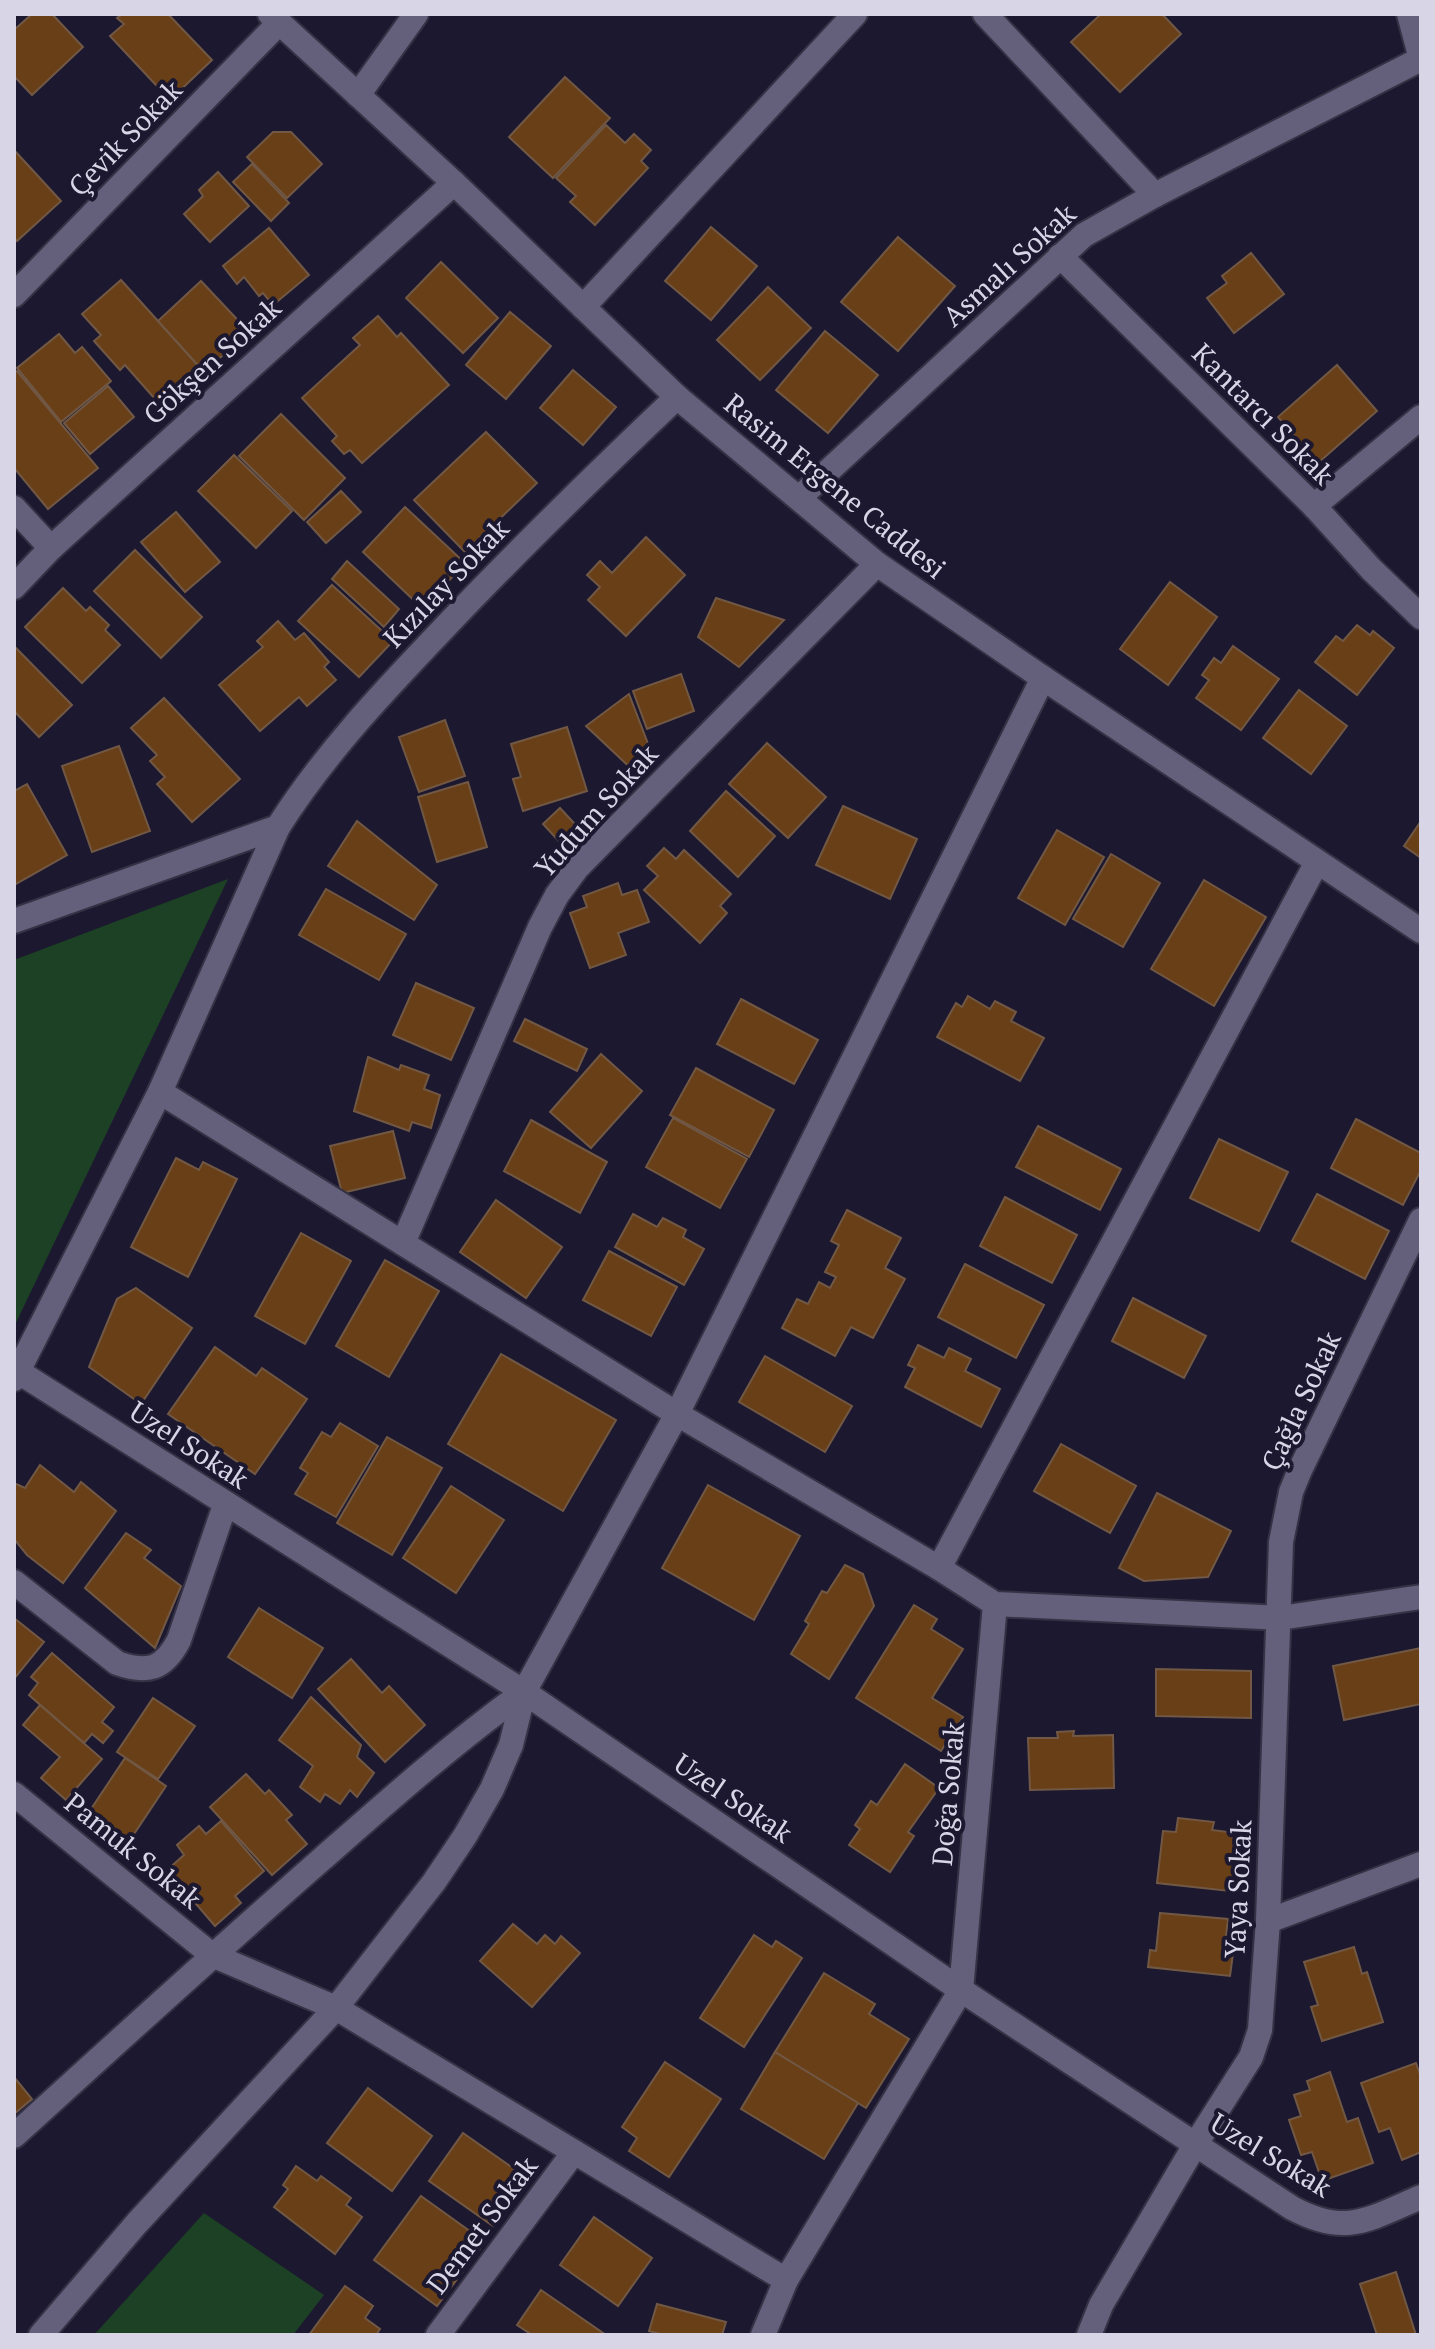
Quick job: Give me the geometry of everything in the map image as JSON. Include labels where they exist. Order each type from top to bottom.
[{"type":"street","points":[[358,95],[416,14]]},
{"type":"street","points":[[583,307],[855,14]]},
{"type":"street","points":[[985,14],[1155,195]]},
{"type":"street","points":[[1409,14],[1421,59]]},
{"type":"street","name":"Rasim Ergene Caddesi","points":[[275,18],[454,183],[677,397],[877,564],[1421,931]]},
{"type":"street","name":"Çevik Sokak","points":[[14,295],[275,18]]},
{"type":"street","name":"Asmalı Sokak","points":[[799,498],[1060,256],[1095,228],[1421,59]]},
{"type":"street","name":"Gökşen Sokak","points":[[14,587],[51,548],[454,183]]},
{"type":"street","name":"Kantarcı Sokak","points":[[1060,256],[1314,506],[1371,569],[1421,617]]},
{"type":"street","name":"Kızılay Sokak","points":[[16,1374],[160,1092],[278,827],[324,760],[374,701],[580,489],[677,397]]},
{"type":"street","points":[[1314,506],[1421,417]]},
{"type":"street","points":[[14,508],[51,548]]},
{"type":"street","name":"Yudum Sokak","points":[[403,1243],[540,927],[557,895],[588,857],[877,564]]},
{"type":"street","points":[[41,2335],[137,2223],[336,2008],[434,1882],[465,1836],[492,1789],[511,1745],[524,1692],[677,1414],[1043,678]]},
{"type":"street","points":[[14,921],[278,827]]},
{"type":"street","points":[[939,1568],[1317,862]]},
{"type":"street","points":[[160,1092],[677,1414],[995,1604],[1280,1618],[1421,1597]]},
{"type":"street","name":"Çağla Sokak","points":[[1280,1618],[1281,1542],[1291,1492],[1421,1220]]},
{"type":"street","name":"Uzel Sokak","points":[[16,1374],[524,1692],[961,1990],[1292,2208],[1323,2222],[1353,2224],[1421,2197]]},
{"type":"street","points":[[14,1582],[117,1663],[133,1669],[160,1665],[171,1655],[179,1640],[225,1505]]},
{"type":"street","name":"Doğa Sokak","points":[[961,1990],[995,1604]]},
{"type":"street","name":"Yaya Sokak","points":[[1089,2335],[1101,2305],[1251,2057],[1260,2030],[1268,1921],[1280,1618]]},
{"type":"street","points":[[14,2136],[212,1955],[413,1779],[479,1724],[524,1692]]},
{"type":"street","name":"Pamuk Sokak","points":[[14,1794],[212,1955],[336,2008],[786,2280]]},
{"type":"street","points":[[1268,1921],[1421,1864]]},
{"type":"street","points":[[763,2335],[786,2280],[961,1990]]},
{"type":"street","name":"Demet Sokak","points":[[438,2335],[574,2152]]},
{"type":"green space","points":[[228,879],[14,1327],[14,960]]},
{"type":"green space","points":[[204,2213],[324,2295],[293,2335],[94,2335]]},
{"type":"building","points":[[32,14],[52,14],[83,47],[32,95],[14,76],[14,30]]},
{"type":"building","points":[[122,14],[168,14],[212,60],[170,100],[110,36],[124,24],[117,18]]},
{"type":"building","points":[[1101,14],[1162,14],[1181,34],[1120,92],[1071,42]]},
{"type":"building","points":[[565,77],[610,118],[553,178],[509,137]]},
{"type":"building","points":[[606,125],[625,143],[634,134],[651,150],[641,161],[648,168],[595,225],[570,202],[576,196],[556,178]]},
{"type":"building","points":[[273,132],[291,132],[322,164],[287,198],[247,157]]},
{"type":"building","points":[[14,150],[61,201],[17,241],[14,238]]},
{"type":"building","points":[[252,164],[289,203],[271,221],[233,182]]},
{"type":"building","points":[[218,172],[249,206],[210,242],[184,214],[203,196],[199,190]]},
{"type":"building","points":[[711,227],[757,266],[711,320],[665,281]]},
{"type":"building","points":[[269,228],[309,275],[273,305],[263,293],[259,296],[244,277],[237,284],[223,266]]},
{"type":"building","points":[[898,237],[955,286],[898,351],[841,302]]},
{"type":"building","points":[[1251,253],[1284,294],[1234,333],[1207,298],[1227,283],[1222,276]]},
{"type":"building","points":[[441,262],[498,318],[463,353],[406,298]]},
{"type":"building","points":[[121,280],[204,372],[163,408],[125,365],[120,370],[94,341],[101,335],[82,314]]},
{"type":"building","points":[[201,281],[249,332],[204,372],[158,321]]},
{"type":"building","points":[[768,287],[811,328],[760,380],[717,340]]},
{"type":"building","points":[[510,312],[551,346],[506,399],[466,365]]},
{"type":"building","points":[[378,316],[397,337],[401,333],[449,385],[362,463],[350,450],[344,454],[332,441],[337,436],[302,398],[360,345],[353,338]]},
{"type":"building","points":[[825,331],[878,375],[828,433],[776,390]]},
{"type":"building","points":[[59,334],[75,353],[82,347],[111,381],[61,422],[17,368]]},
{"type":"building","points":[[1337,365],[1377,411],[1318,463],[1278,417]]},
{"type":"building","points":[[573,370],[616,407],[583,445],[540,408]]},
{"type":"building","points":[[17,371],[98,468],[48,509],[14,468],[14,373]]},
{"type":"building","points":[[108,386],[134,417],[90,454],[64,423]]},
{"type":"building","points":[[281,414],[345,478],[304,520],[239,456]]},
{"type":"building","points":[[486,432],[537,483],[465,552],[414,500]]},
{"type":"building","points":[[234,455],[292,511],[256,548],[198,491]]},
{"type":"building","points":[[341,491],[361,512],[326,543],[307,522]]},
{"type":"building","points":[[405,507],[465,563],[423,609],[363,552]]},
{"type":"building","points":[[176,512],[220,562],[185,592],[141,542]]},
{"type":"building","points":[[646,537],[685,575],[626,636],[588,600],[600,587],[587,575],[600,561],[612,573]]},
{"type":"building","points":[[135,550],[202,617],[161,658],[94,591]]},
{"type":"building","points":[[347,561],[399,609],[384,627],[332,579]]},
{"type":"building","points":[[1170,582],[1217,617],[1168,685],[1120,649]]},
{"type":"building","points":[[332,585],[393,641],[359,677],[298,621]]},
{"type":"building","points":[[63,588],[86,611],[90,607],[109,625],[105,630],[120,645],[82,683],[25,627]]},
{"type":"building","points":[[716,598],[784,620],[739,667],[698,637]]},
{"type":"building","points":[[278,621],[295,640],[304,633],[329,662],[324,667],[336,680],[307,706],[299,697],[260,731],[219,685],[263,647],[257,641]]},
{"type":"building","points":[[1357,625],[1370,635],[1373,631],[1394,648],[1357,695],[1315,662],[1336,636],[1343,641]]},
{"type":"building","points":[[14,646],[72,705],[39,737],[14,711]]},
{"type":"building","points":[[1233,646],[1279,679],[1241,730],[1196,698],[1209,680],[1202,675],[1214,658],[1221,663]]},
{"type":"building","points":[[681,674],[694,711],[647,729],[633,691]]},
{"type":"building","points":[[1299,690],[1347,726],[1311,774],[1263,738]]},
{"type":"building","points":[[629,694],[655,762],[639,776],[586,726]]},
{"type":"building","points":[[164,698],[240,779],[192,822],[157,784],[165,777],[150,761],[157,755],[131,728]]},
{"type":"building","points":[[445,720],[465,776],[419,792],[399,737]]},
{"type":"building","points":[[567,727],[587,791],[523,811],[513,779],[521,777],[511,744]]},
{"type":"building","points":[[767,743],[826,797],[788,838],[729,784]]},
{"type":"building","points":[[119,746],[150,831],[92,852],[62,766]]},
{"type":"building","points":[[468,782],[487,847],[437,862],[418,797]]},
{"type":"building","points":[[27,784],[67,855],[14,885],[14,791]]},
{"type":"building","points":[[726,791],[775,836],[738,877],[690,831]]},
{"type":"building","points":[[843,806],[917,839],[890,899],[816,865]]},
{"type":"building","points":[[560,808],[586,836],[569,852],[543,824]]},
{"type":"building","points":[[357,821],[437,885],[414,920],[328,866]]},
{"type":"building","points":[[1421,821],[1421,858],[1404,846]]},
{"type":"building","points":[[1057,830],[1104,857],[1065,925],[1018,898]]},
{"type":"building","points":[[664,848],[676,859],[684,850],[731,894],[720,906],[727,913],[700,943],[644,890],[658,876],[647,866]]},
{"type":"building","points":[[1111,854],[1160,883],[1123,947],[1073,919]]},
{"type":"building","points":[[1204,880],[1266,917],[1214,1006],[1151,969]]},
{"type":"building","points":[[618,883],[622,895],[637,890],[649,922],[618,933],[626,955],[590,968],[570,913],[587,907],[583,896]]},
{"type":"building","points":[[326,889],[406,934],[379,980],[299,935]]},
{"type":"building","points":[[416,983],[474,1008],[451,1060],[393,1035]]},
{"type":"building","points":[[968,996],[990,1009],[995,1001],[1016,1012],[1011,1021],[1044,1038],[1020,1081],[937,1037],[956,1003],[962,1007]]},
{"type":"building","points":[[741,999],[818,1040],[794,1084],[717,1044]]},
{"type":"building","points":[[525,1019],[587,1049],[577,1071],[514,1041]]},
{"type":"building","points":[[601,1054],[642,1091],[591,1148],[550,1112]]},
{"type":"building","points":[[368,1057],[399,1070],[401,1065],[429,1075],[424,1089],[440,1095],[431,1128],[412,1122],[409,1131],[354,1111]]},
{"type":"building","points":[[696,1068],[774,1110],[749,1157],[670,1115]]},
{"type":"building","points":[[673,1118],[747,1159],[720,1208],[646,1167]]},
{"type":"building","points":[[1356,1119],[1421,1153],[1421,1170],[1403,1205],[1331,1168]]},
{"type":"building","points":[[531,1120],[607,1162],[580,1213],[504,1171]]},
{"type":"building","points":[[1038,1126],[1121,1169],[1100,1210],[1016,1167]]},
{"type":"building","points":[[393,1131],[405,1178],[342,1193],[330,1146]]},
{"type":"building","points":[[1219,1139],[1288,1172],[1259,1231],[1190,1198]]},
{"type":"building","points":[[176,1158],[199,1170],[203,1162],[237,1179],[188,1277],[131,1247]]},
{"type":"building","points":[[1317,1194],[1389,1231],[1365,1279],[1292,1241]]},
{"type":"building","points":[[1005,1197],[1077,1235],[1052,1283],[980,1246]]},
{"type":"building","points":[[496,1200],[562,1247],[526,1298],[460,1252]]},
{"type":"building","points":[[847,1210],[901,1238],[885,1268],[905,1279],[873,1338],[851,1327],[835,1356],[782,1328],[797,1299],[808,1304],[819,1282],[830,1288],[836,1277],[825,1272],[839,1245],[831,1241]]},
{"type":"building","points":[[633,1214],[657,1227],[663,1218],[686,1230],[683,1237],[704,1249],[684,1285],[615,1247]]},
{"type":"building","points":[[301,1233],[351,1261],[305,1344],[255,1316]]},
{"type":"building","points":[[609,1251],[677,1287],[651,1336],[583,1300]]},
{"type":"building","points":[[385,1260],[439,1291],[389,1377],[336,1346]]},
{"type":"building","points":[[965,1264],[1044,1305],[1016,1358],[938,1317]]},
{"type":"building","points":[[136,1288],[192,1328],[141,1404],[89,1367],[117,1299]]},
{"type":"building","points":[[1133,1298],[1206,1336],[1184,1378],[1112,1341]]},
{"type":"building","points":[[918,1345],[944,1358],[949,1348],[971,1359],[965,1371],[1000,1389],[981,1427],[905,1387],[915,1368],[908,1365]]},
{"type":"building","points":[[215,1347],[256,1376],[262,1368],[307,1399],[255,1474],[168,1414]]},
{"type":"building","points":[[501,1354],[616,1420],[563,1511],[448,1444]]},
{"type":"building","points":[[765,1356],[852,1406],[825,1452],[739,1402]]},
{"type":"building","points":[[340,1423],[378,1446],[336,1517],[295,1494],[308,1473],[300,1468],[322,1432],[331,1437]]},
{"type":"building","points":[[387,1437],[442,1468],[392,1555],[337,1523]]},
{"type":"building","points":[[1061,1444],[1136,1486],[1110,1533],[1034,1491]]},
{"type":"building","points":[[40,1465],[74,1492],[81,1482],[116,1511],[63,1583],[27,1555],[14,1539],[14,1483],[25,1488]]},
{"type":"building","points":[[708,1485],[800,1536],[754,1620],[662,1568]]},
{"type":"building","points":[[451,1486],[504,1520],[456,1593],[403,1558]]},
{"type":"building","points":[[1157,1493],[1231,1531],[1208,1577],[1144,1581],[1119,1568]]},
{"type":"building","points":[[126,1533],[151,1550],[144,1558],[181,1586],[155,1648],[85,1588]]},
{"type":"building","points":[[845,1565],[863,1574],[874,1606],[829,1679],[791,1654],[809,1624],[805,1621],[822,1591],[827,1593]]},
{"type":"building","points":[[914,1605],[937,1619],[931,1629],[963,1649],[932,1698],[963,1717],[941,1751],[856,1698]]},
{"type":"building","points":[[259,1608],[323,1648],[292,1698],[228,1657]]},
{"type":"building","points":[[14,1618],[44,1642],[14,1679]]},
{"type":"building","points":[[1421,1648],[1421,1704],[1344,1720],[1333,1666]]},
{"type":"building","points":[[52,1653],[114,1707],[102,1722],[113,1731],[103,1743],[92,1734],[84,1743],[29,1695],[38,1683],[31,1677]]},
{"type":"building","points":[[351,1659],[382,1693],[389,1686],[425,1725],[385,1762],[318,1689]]},
{"type":"building","points":[[1156,1669],[1251,1671],[1251,1718],[1156,1716]]},
{"type":"building","points":[[311,1697],[361,1745],[357,1757],[374,1773],[357,1797],[350,1790],[340,1804],[325,1794],[320,1802],[300,1787],[313,1766],[279,1740]]},
{"type":"building","points":[[153,1698],[195,1726],[158,1779],[117,1752]]},
{"type":"building","points":[[40,1705],[102,1759],[66,1800],[41,1778],[60,1757],[23,1725]]},
{"type":"building","points":[[1074,1731],[1073,1736],[1113,1735],[1114,1788],[1030,1790],[1028,1738],[1058,1738],[1057,1732]]},
{"type":"building","points":[[125,1758],[166,1786],[130,1840],[89,1812]]},
{"type":"building","points":[[905,1764],[939,1788],[908,1832],[914,1836],[890,1872],[849,1845],[860,1829],[855,1825],[871,1801],[877,1805]]},
{"type":"building","points":[[246,1774],[265,1794],[269,1790],[292,1815],[286,1820],[307,1844],[272,1875],[210,1807]]},
{"type":"building","points":[[1178,1818],[1214,1822],[1212,1830],[1236,1833],[1234,1850],[1244,1851],[1239,1892],[1157,1883],[1163,1831],[1176,1832]]},
{"type":"building","points":[[221,1821],[264,1871],[235,1896],[241,1903],[215,1926],[167,1870],[184,1855],[177,1845],[199,1826],[206,1834]]},
{"type":"building","points":[[1160,1913],[1228,1919],[1225,1944],[1234,1946],[1230,1976],[1148,1967],[1150,1950],[1156,1951]]},
{"type":"building","points":[[513,1924],[537,1944],[545,1935],[555,1944],[561,1936],[580,1953],[532,2007],[480,1961]]},
{"type":"building","points":[[754,1935],[772,1947],[776,1941],[802,1958],[744,2047],[700,2018]]},
{"type":"building","points":[[1354,1947],[1362,1974],[1367,1972],[1383,2022],[1322,2041],[1311,2007],[1318,2005],[1304,1962]]},
{"type":"building","points":[[824,1973],[875,2004],[869,2014],[909,2039],[866,2108],[775,2052]]},
{"type":"building","points":[[775,2052],[858,2103],[824,2159],[741,2109]]},
{"type":"building","points":[[665,2062],[721,2099],[669,2177],[629,2151],[637,2138],[622,2127]]},
{"type":"building","points":[[1416,2063],[1421,2077],[1421,2152],[1402,2160],[1390,2128],[1379,2132],[1361,2083]]},
{"type":"building","points":[[1330,2072],[1347,2122],[1358,2118],[1373,2163],[1322,2181],[1312,2152],[1301,2155],[1289,2120],[1301,2116],[1294,2095],[1310,2090],[1307,2081]]},
{"type":"building","points":[[14,2077],[32,2099],[14,2114]]},
{"type":"building","points":[[368,2088],[432,2136],[392,2191],[327,2143]]},
{"type":"building","points":[[463,2133],[527,2178],[493,2226],[429,2181]]},
{"type":"building","points":[[296,2166],[317,2181],[321,2176],[351,2198],[346,2205],[362,2217],[335,2254],[274,2207],[288,2189],[283,2185]]},
{"type":"building","points":[[421,2196],[485,2242],[437,2306],[374,2260]]},
{"type":"building","points":[[594,2217],[652,2258],[618,2306],[560,2265]]},
{"type":"building","points":[[1396,2272],[1416,2335],[1377,2335],[1360,2284]]},
{"type":"building","points":[[345,2286],[373,2306],[365,2318],[380,2329],[376,2335],[309,2335]]},
{"type":"building","points":[[541,2290],[606,2335],[532,2335],[517,2325]]},
{"type":"building","points":[[657,2304],[726,2322],[722,2335],[663,2335],[649,2331]]}]
